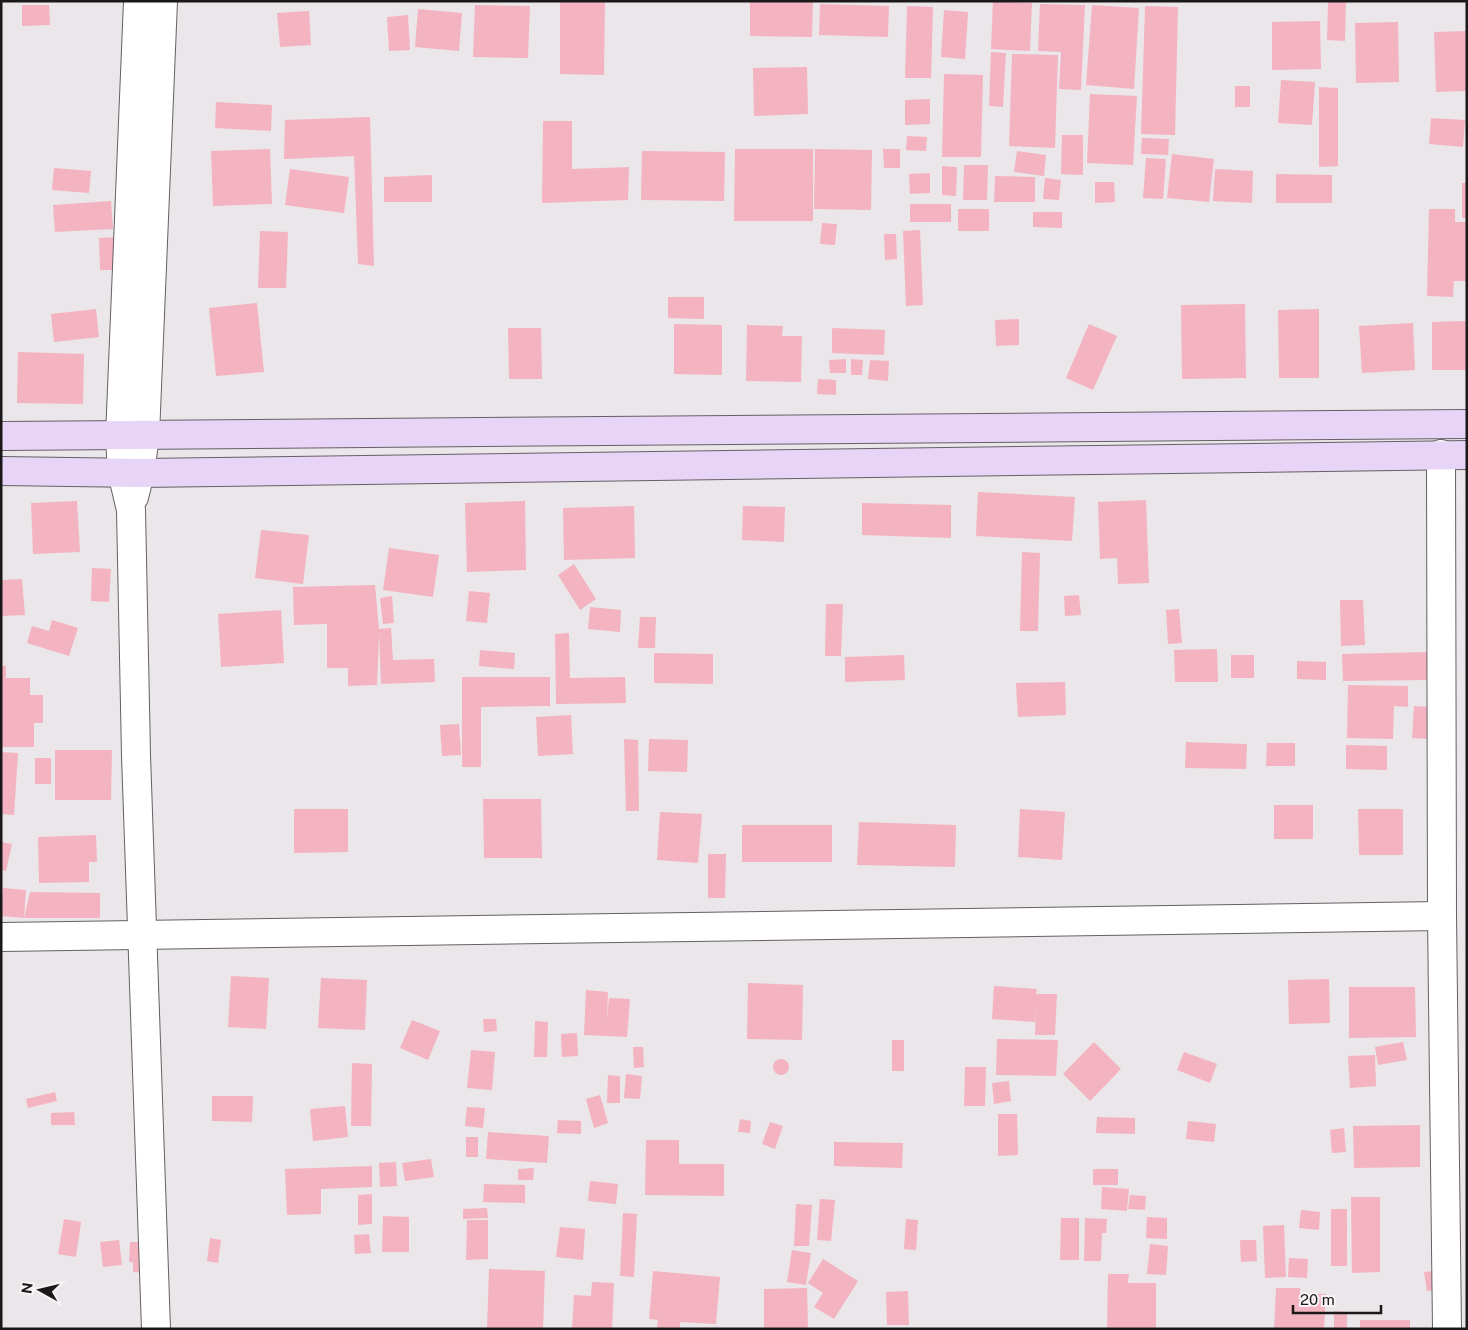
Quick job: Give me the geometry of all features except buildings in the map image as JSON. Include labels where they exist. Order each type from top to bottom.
[{"type":"street","points":[[138,1],[131,510],[156,1329]]},
{"type":"street","points":[[132,436],[163,1]]},
{"type":"street","points":[[1,436],[1467,424]]},
{"type":"street","points":[[1,470],[131,472],[1454,454],[1442,916],[1447,1329]]},
{"type":"street","points":[[1,937],[1442,916]]}]
